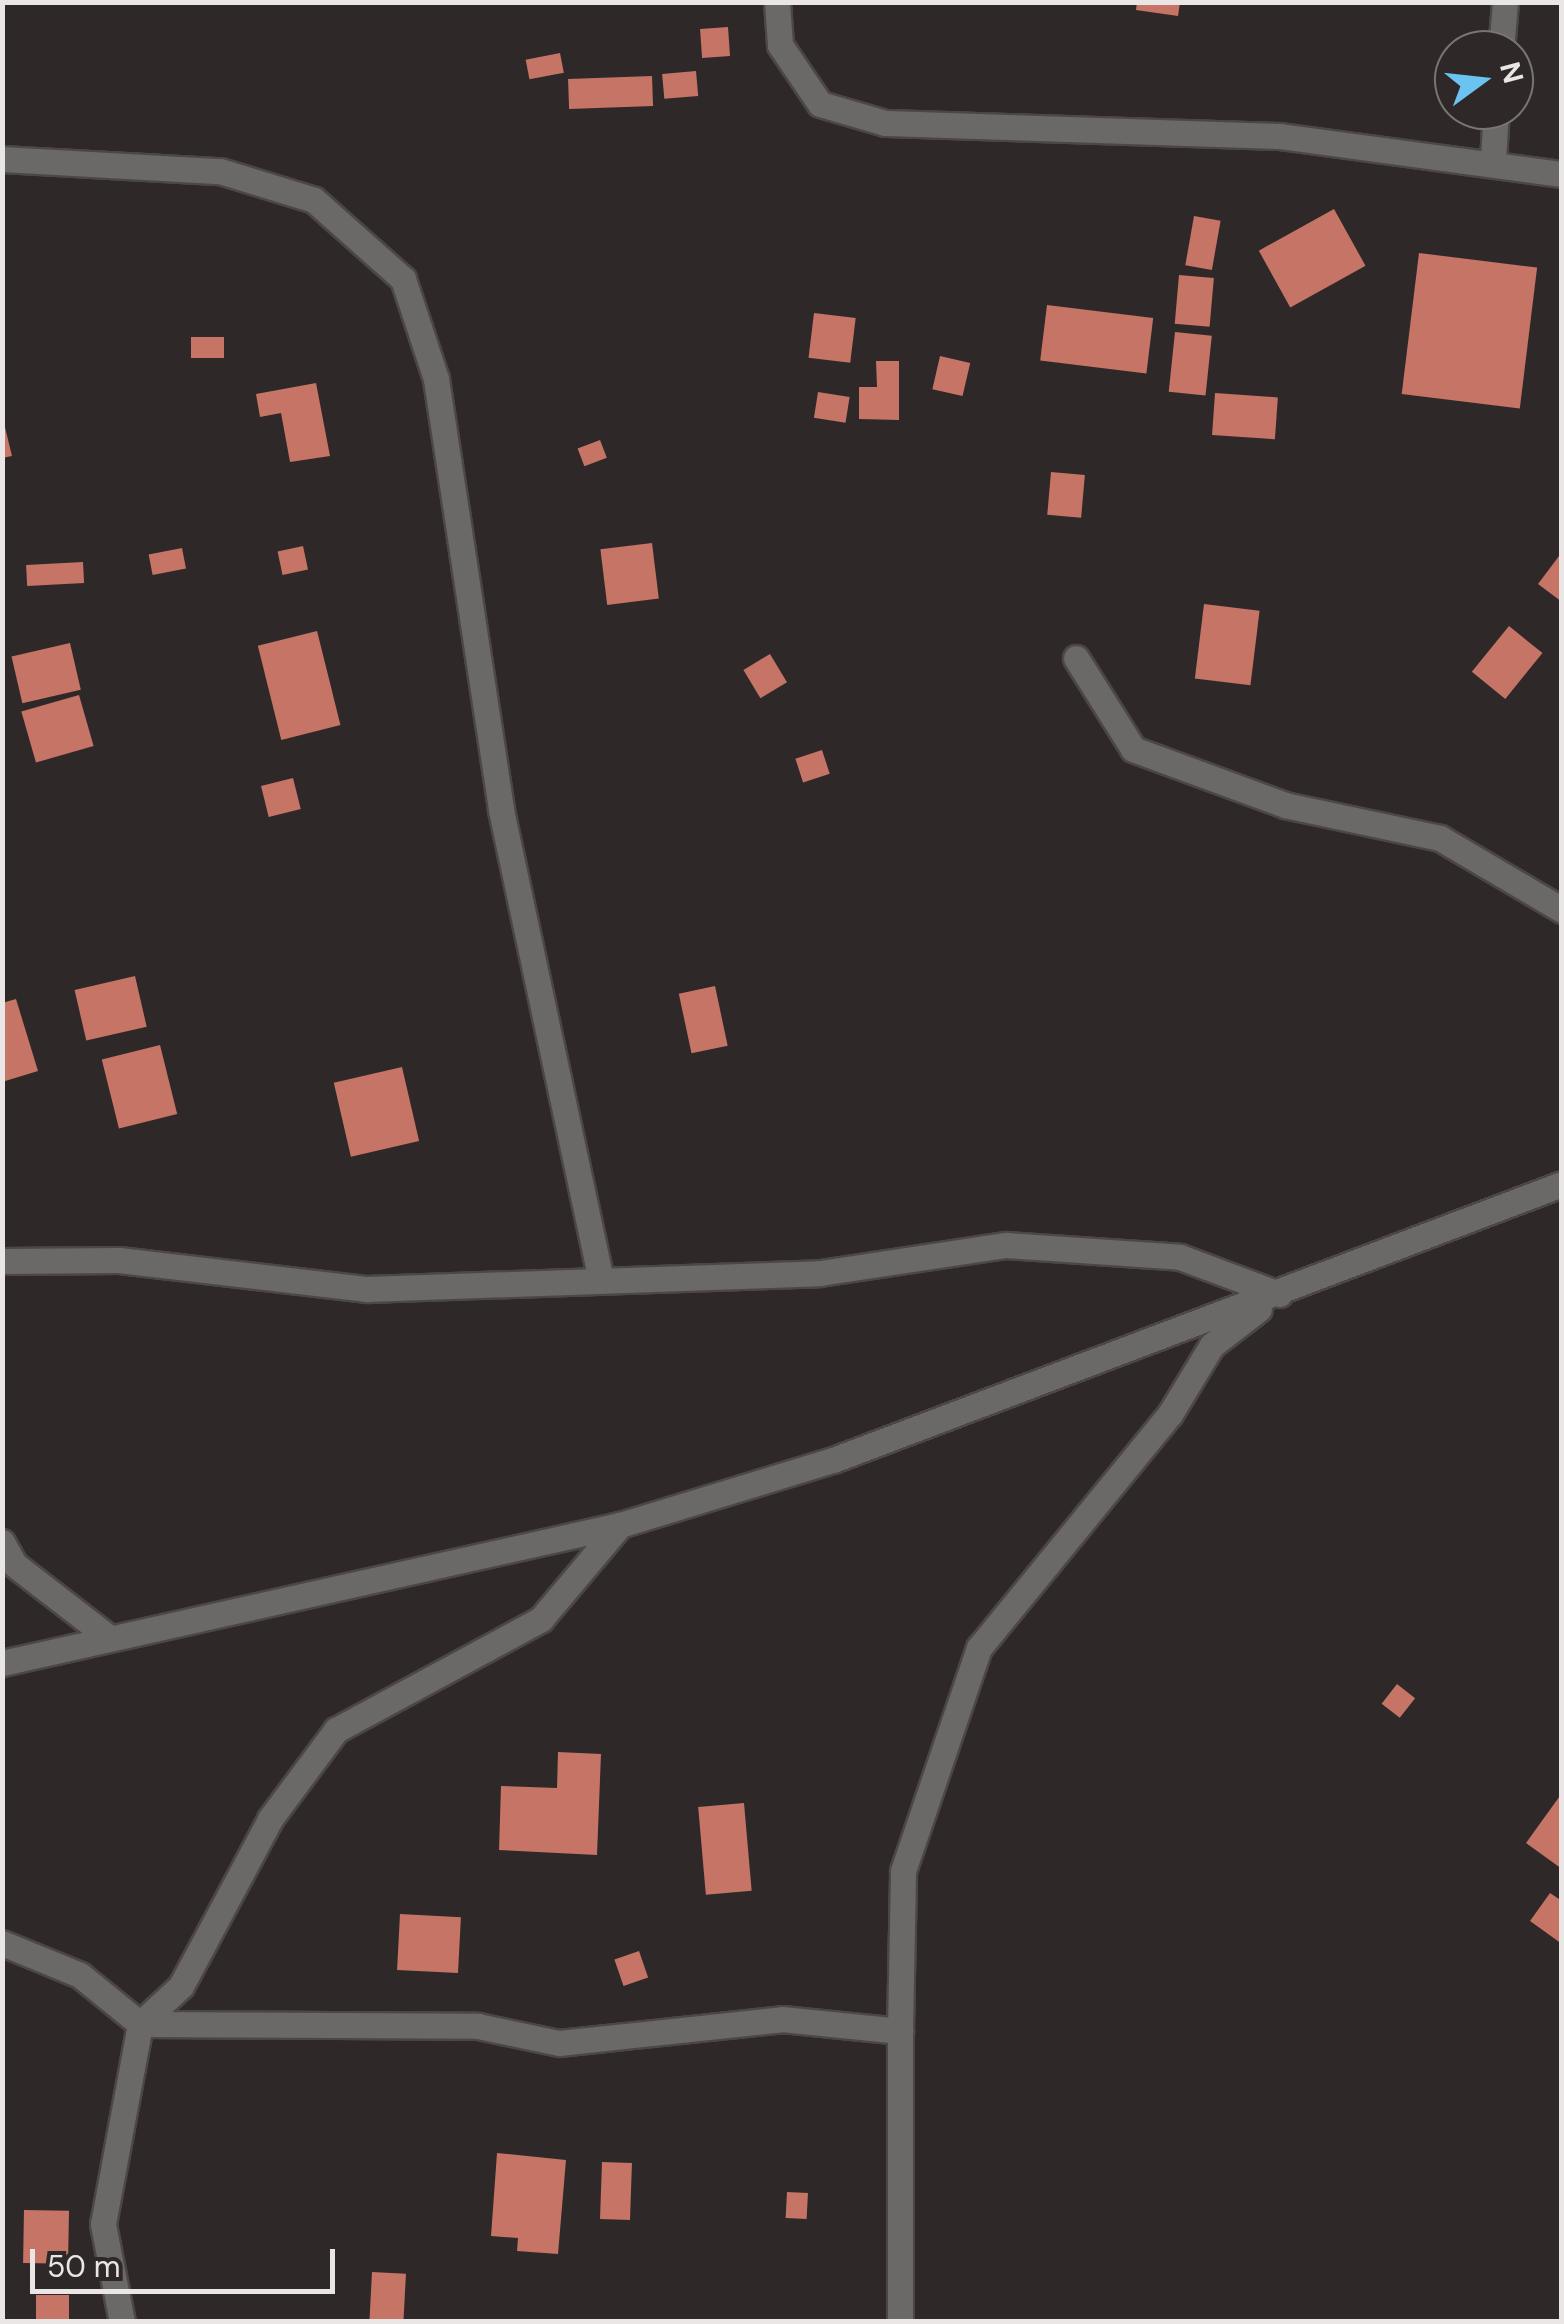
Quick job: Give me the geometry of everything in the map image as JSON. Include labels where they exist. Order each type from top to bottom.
[{"type":"street","points":[[777,2],[780,44],[820,104],[886,123],[1280,136],[1492,159],[1562,174]]},
{"type":"street","points":[[1503,30],[1505,2]]},
{"type":"street","points":[[1492,159],[1494,130]]},
{"type":"street","points":[[2,159],[220,171],[314,200],[403,279],[436,379],[501,810],[601,1280]]},
{"type":"street","points":[[1076,658],[1133,749],[1286,805],[1440,838],[1562,910]]},
{"type":"street","points":[[2,1663],[620,1525],[832,1460],[1562,1184]]},
{"type":"street","points":[[2,1261],[119,1260],[367,1289],[820,1273],[1006,1245],[1180,1257],[1279,1294]]},
{"type":"street","points":[[900,2322],[903,1871],[979,1648],[1170,1414],[1212,1345],[1279,1294]]},
{"type":"street","points":[[122,2322],[103,2224],[140,2024],[181,1986],[270,1819],[336,1730],[541,1619],[620,1525]]},
{"type":"street","points":[[2,1542],[15,1565],[108,1637]]},
{"type":"street","points":[[2,1943],[80,1975],[140,2024],[478,2026],[560,2043],[782,2020],[900,2030]]},
{"type":"building","points":[[1137,2],[1180,2],[1178,16],[1136,10]]},
{"type":"building","points":[[728,27],[730,56],[702,58],[700,29]]},
{"type":"building","points":[[560,53],[564,73],[529,79],[526,60]]},
{"type":"building","points":[[696,71],[698,96],[664,99],[662,74]]},
{"type":"building","points":[[652,76],[653,106],[569,109],[568,79]]},
{"type":"building","points":[[1334,209],[1366,266],[1290,308],[1259,251]]},
{"type":"building","points":[[1194,216],[1221,221],[1212,270],[1185,265]]},
{"type":"building","points":[[1419,253],[1537,268],[1520,408],[1402,394]]},
{"type":"building","points":[[1179,275],[1214,278],[1210,327],[1175,324]]},
{"type":"building","points":[[1047,305],[1153,318],[1146,374],[1040,361]]},
{"type":"building","points":[[814,313],[856,318],[850,363],[809,358]]},
{"type":"building","points":[[1175,332],[1212,336],[1206,396],[1169,392]]},
{"type":"building","points":[[191,337],[224,337],[224,358],[191,358]]},
{"type":"building","points":[[940,356],[970,363],[963,396],[932,389]]},
{"type":"building","points":[[876,361],[899,361],[899,420],[859,419],[859,387],[877,387]]},
{"type":"building","points":[[316,383],[330,456],[290,462],[281,413],[260,417],[256,394]]},
{"type":"building","points":[[818,392],[850,397],[846,423],[814,418]]},
{"type":"building","points":[[1215,393],[1278,397],[1275,439],[1212,435]]},
{"type":"building","points":[[2,415],[12,456],[2,458]]},
{"type":"building","points":[[600,440],[607,458],[584,466],[578,449]]},
{"type":"building","points":[[1051,472],[1085,475],[1081,518],[1047,515]]},
{"type":"building","points":[[652,543],[659,599],[607,605],[600,549]]},
{"type":"building","points":[[303,546],[308,569],[283,575],[278,551]]},
{"type":"building","points":[[182,548],[186,569],[153,575],[149,554]]},
{"type":"building","points":[[1562,552],[1562,602],[1538,584]]},
{"type":"building","points":[[83,562],[84,583],[27,586],[26,565]]},
{"type":"building","points":[[1204,604],[1260,611],[1250,685],[1195,678]]},
{"type":"building","points":[[1509,626],[1542,653],[1505,699],[1472,672]]},
{"type":"building","points":[[317,631],[340,725],[281,740],[258,646]]},
{"type":"building","points":[[70,643],[81,690],[22,703],[12,656]]},
{"type":"building","points":[[770,654],[787,682],[760,698],[743,670]]},
{"type":"building","points":[[79,695],[94,746],[36,762],[21,712]]},
{"type":"building","points":[[822,750],[830,774],[803,782],[795,759]]},
{"type":"building","points":[[293,778],[301,809],[269,817],[261,786]]},
{"type":"building","points":[[135,976],[147,1027],[86,1041],[75,990]]},
{"type":"building","points":[[715,986],[728,1046],[691,1053],[679,994]]},
{"type":"building","points":[[16,999],[38,1071],[2,1082],[2,1003]]},
{"type":"building","points":[[160,1045],[177,1114],[119,1128],[102,1060]]},
{"type":"building","points":[[402,1067],[419,1141],[351,1157],[334,1083]]},
{"type":"building","points":[[1397,1684],[1415,1698],[1400,1718],[1382,1704]]},
{"type":"building","points":[[558,1752],[601,1754],[597,1855],[499,1850],[501,1786],[557,1788]]},
{"type":"building","points":[[1562,1793],[1562,1869],[1526,1843]]},
{"type":"building","points":[[744,1803],[752,1891],[706,1895],[698,1807]]},
{"type":"building","points":[[1550,1893],[1562,1901],[1562,1944],[1530,1921]]},
{"type":"building","points":[[400,1914],[461,1917],[458,1973],[397,1970]]},
{"type":"building","points":[[639,1951],[648,1977],[624,1986],[614,1959]]},
{"type":"building","points":[[497,2153],[566,2160],[558,2254],[517,2251],[518,2238],[491,2236]]},
{"type":"building","points":[[602,2162],[632,2163],[630,2220],[600,2219]]},
{"type":"building","points":[[787,2192],[808,2193],[807,2219],[786,2218]]},
{"type":"building","points":[[24,2210],[69,2211],[68,2264],[23,2263]]},
{"type":"building","points":[[372,2272],[406,2274],[403,2322],[369,2322]]},
{"type":"building","points":[[36,2295],[69,2295],[69,2322],[36,2322]]}]
